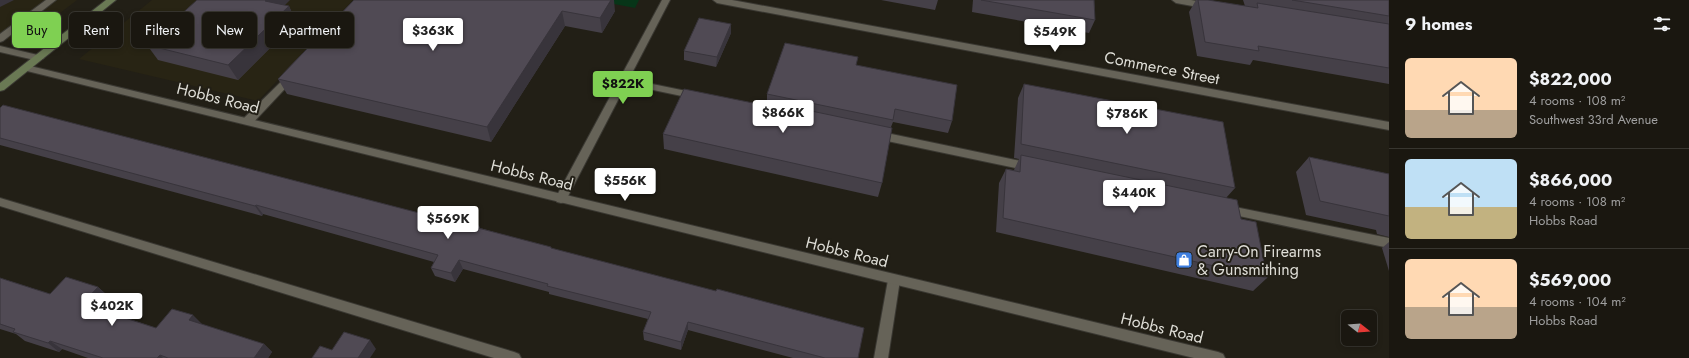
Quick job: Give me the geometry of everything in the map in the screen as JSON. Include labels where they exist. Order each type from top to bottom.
[{"type":"main road","points":[[0,88],[112,0]]},
{"type":"street","points":[[0,39],[52,0]]},
{"type":"street","points":[[561,199],[666,0]]},
{"type":"street","name":"Commerce Street","points":[[717,0],[1389,126]]},
{"type":"street","points":[[1176,0],[1219,7]]},
{"type":"street","points":[[0,49],[39,58]]},
{"type":"street","name":"Hobbs Road","points":[[26,68],[1218,358]]},
{"type":"street","points":[[248,121],[298,69]]},
{"type":"street","points":[[623,81],[709,99]]},
{"type":"street","points":[[866,132],[1037,169]]},
{"type":"street","points":[[0,202],[514,358]]},
{"type":"street","points":[[1217,207],[1389,244]]},
{"type":"street","points":[[881,358],[894,280]]},
{"type":"shaded area","points":[[0,0],[77,0],[61,12],[12,12],[12,40],[0,38]]},
{"type":"shaded area","points":[[152,0],[353,0],[342,12],[265,12],[265,48],[308,48],[258,101],[79,59],[93,48],[123,48],[123,23],[131,17],[131,48],[194,48],[194,12],[137,12]]},
{"type":"green space","points":[[593,0],[639,0],[635,8]]},
{"type":"building","points":[[197,0],[266,0],[265,1],[289,6],[283,12],[265,12],[265,29],[257,37],[257,12],[202,12],[202,48],[246,48],[228,65],[159,48],[194,48],[194,12],[184,12]]},
{"type":"building","points":[[354,0],[611,0],[600,18],[562,11],[487,127],[278,79],[308,48],[354,48],[354,12],[342,12]]},
{"type":"building","points":[[981,0],[1094,0],[1095,20]]},
{"type":"building","points":[[1198,0],[1208,0],[1258,8],[1257,3],[1389,24],[1389,68],[1258,46],[1259,51],[1205,42]]},
{"type":"building","points":[[1292,0],[1389,0],[1389,16]]},
{"type":"building","points":[[699,18],[731,24],[717,57],[684,51]]},
{"type":"building","points":[[785,43],[858,57],[856,65],[957,85],[952,121],[895,109],[893,120],[767,94]]},
{"type":"building","points":[[1024,84],[1223,122],[1235,188],[1021,144]]},
{"type":"building","points":[[684,89],[763,105],[764,101],[892,128],[882,183],[663,134]]},
{"type":"building","points":[[3,105],[427,215],[428,213],[479,226],[478,228],[551,248],[716,291],[717,289],[864,328],[858,358],[825,358],[688,322],[681,342],[643,332],[651,312],[547,286],[548,284],[459,260],[451,273],[431,268],[438,255],[256,205],[255,206],[0,138],[0,108]]},
{"type":"building","points":[[1021,155],[1237,200],[1241,219],[1256,222],[1267,278],[1003,218],[1006,169],[1020,172]]},
{"type":"building","points":[[1309,157],[1389,174],[1389,216],[1320,201]]},
{"type":"building","points":[[66,277],[98,287],[82,304],[156,328],[172,309],[193,315],[189,320],[264,344],[254,358],[168,358],[160,355],[157,358],[103,358],[50,341],[48,343],[13,332],[15,329],[0,324],[0,278],[50,294]]},
{"type":"building","points":[[344,332],[370,340],[358,358],[312,358],[320,346],[332,350]]},
{"type":"place","name":"Carry-On Firearms & Gunsmithing","points":[[1184,260]]}]
